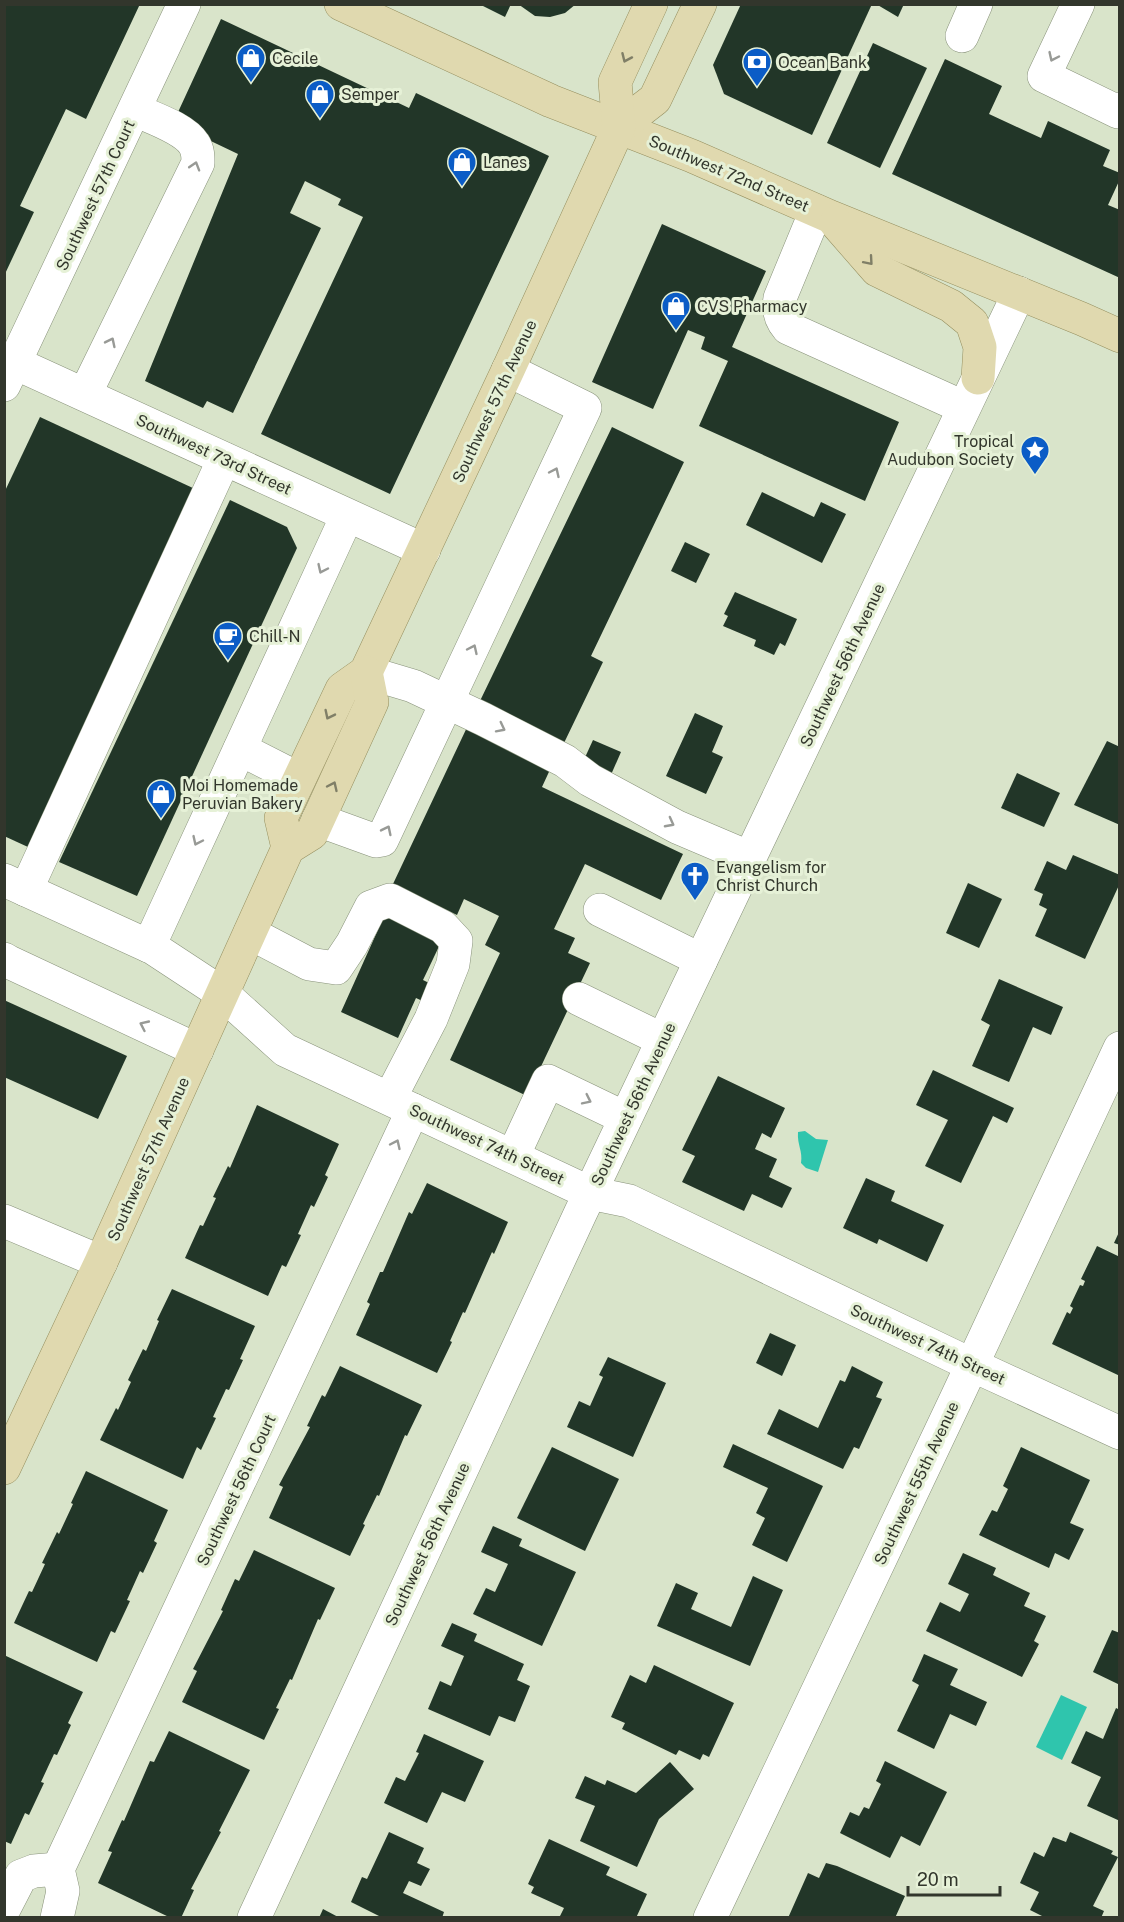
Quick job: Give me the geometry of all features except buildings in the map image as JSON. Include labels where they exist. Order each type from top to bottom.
[{"type":"main road","name":"Southwest 72nd Street","points":[[340,4],[551,101],[692,156],[823,214],[1119,336]]},
{"type":"main road","name":"Southwest 57th Avenue","points":[[619,127],[615,82],[651,4]]},
{"type":"main road","name":"Southwest 57th Avenue","points":[[4,1468],[11,1434],[101,1262],[288,848],[281,818],[342,688],[366,672],[619,127],[655,99],[700,4]]},
{"type":"main road","points":[[823,214],[877,270],[951,306],[972,322],[980,347],[978,378]]},
{"type":"main road","points":[[288,848],[312,833],[372,702],[366,672]]},
{"type":"street","name":"Southwest 57th Court","points":[[8,368],[135,110],[184,4]]},
{"type":"street","points":[[962,36],[976,4]]},
{"type":"street","points":[[1078,4],[1044,76],[1118,112],[1119,109]]},
{"type":"street","points":[[86,394],[198,163],[198,153],[188,137],[177,129],[135,110]]},
{"type":"street","points":[[823,214],[780,298],[780,313],[788,328],[963,407]]},
{"type":"street","name":"Southwest 56th Avenue","points":[[254,1917],[590,1192],[1019,293]]},
{"type":"street","name":"Southwest 73rd Street","points":[[8,368],[86,394],[424,550]]},
{"type":"street","points":[[318,820],[376,841],[382,840],[585,408],[508,370]]},
{"type":"street","points":[[15,885],[224,459]]},
{"type":"street","points":[[149,946],[347,516]]},
{"type":"street","points":[[366,672],[413,686],[448,702],[565,761],[590,780],[677,827],[750,858]]},
{"type":"street","points":[[240,750],[299,779]]},
{"type":"street","name":"Southwest 74th Street","points":[[15,885],[149,946],[223,994],[285,1050],[590,1192],[629,1201],[1119,1433]]},
{"type":"street","name":"Southwest 56th Court","points":[[58,1869],[380,1178],[401,1104],[453,964],[456,941],[443,927],[390,900],[371,907],[352,944],[336,968],[309,964],[250,933]]},
{"type":"street","points":[[600,910],[701,960]]},
{"type":"street","points":[[4,959],[197,1050]]},
{"type":"street","points":[[579,999],[663,1040]]},
{"type":"street","name":"Southwest 55th Avenue","points":[[710,1917],[972,1365],[1119,1048]]},
{"type":"street","points":[[513,1156],[548,1081],[625,1118]]},
{"type":"street","points":[[4,1221],[101,1262]]},
{"type":"street","points":[[29,1917],[5,1906],[21,1876],[34,1871],[58,1869],[63,1891],[57,1917]]},
{"type":"water","points":[[805,1131],[816,1139],[828,1140],[818,1172],[806,1168],[801,1163],[798,1132]]},
{"type":"water","points":[[1061,1695],[1087,1707],[1062,1760],[1036,1747]]},
{"type":"place","name":"Cecile","points":[[251,84]]},
{"type":"place","name":"Ocean Bank","points":[[757,88]]},
{"type":"place","name":"Semper","points":[[320,120]]},
{"type":"place","name":"Lanes","points":[[462,188]]},
{"type":"place","name":"CVS Pharmacy","points":[[676,332]]},
{"type":"place","name":"Tropical Audubon Society","points":[[1035,476]]},
{"type":"place","name":"Chill-N","points":[[228,662]]},
{"type":"place","name":"Moi Homemade Peruvian Bakery","points":[[161,820]]},
{"type":"place","name":"Evangelism for Christ Church","points":[[695,902]]}]
